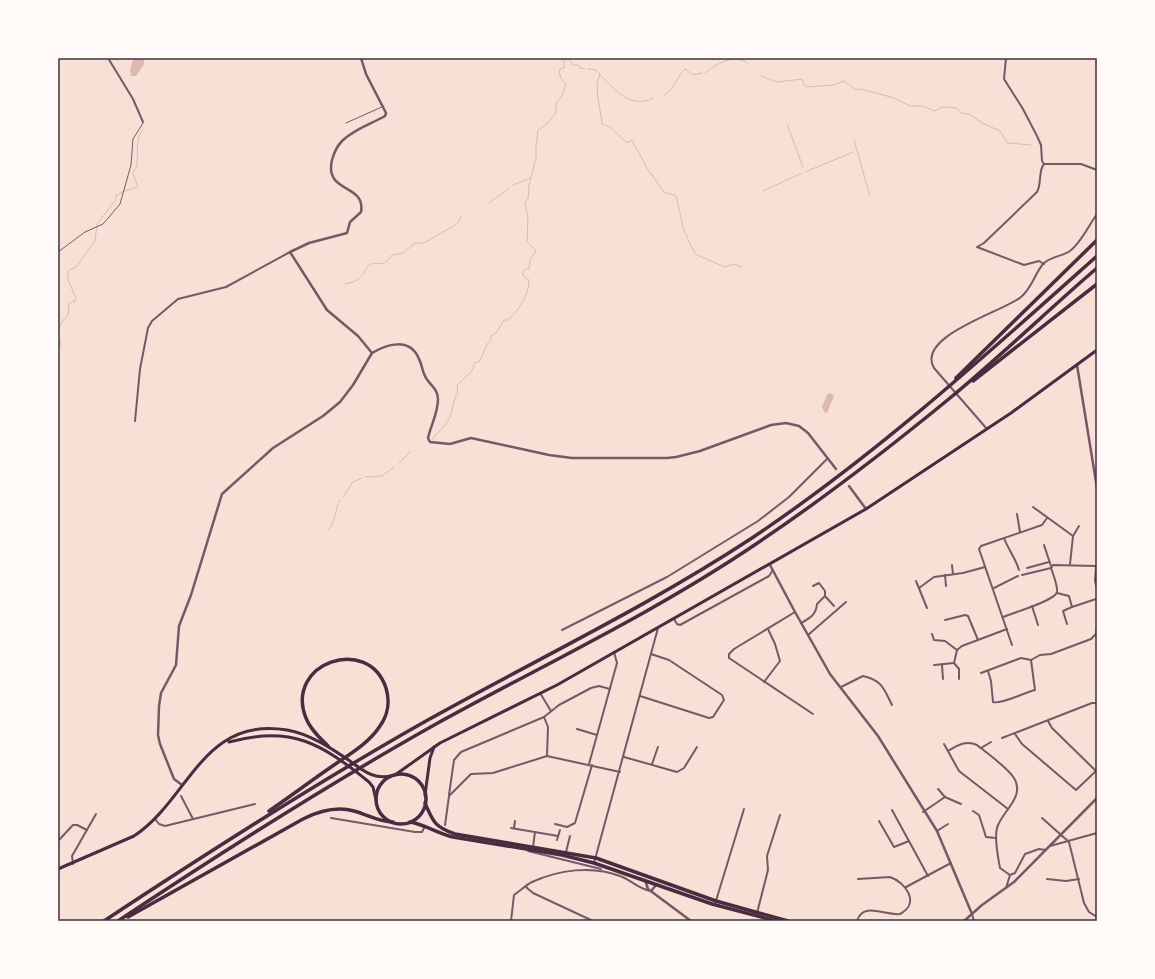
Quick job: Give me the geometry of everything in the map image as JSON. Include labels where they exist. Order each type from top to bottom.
[{"type":"highway","points":[[940,395],[998,335],[1097,240]]},
{"type":"highway","points":[[242,830],[428,720],[670,589],[799,505],[848,469],[940,395],[1097,256]]},
{"type":"highway","points":[[952,396],[1097,268]]},
{"type":"highway","points":[[119,921],[274,819],[364,765],[684,590],[756,544],[840,484],[1097,284]]},
{"type":"highway","points":[[104,921],[242,830],[363,744],[381,725],[388,708],[386,690],[377,674],[360,662],[341,659],[327,663],[314,672],[304,689],[302,704],[306,719],[316,734],[328,746]]},
{"type":"highway","points":[[393,822],[380,813],[376,800],[380,785],[393,775],[403,774],[416,779],[421,784],[429,815],[439,828],[455,834],[596,858],[660,880],[715,903]]},
{"type":"highway","points":[[410,822],[421,812],[425,803]]},
{"type":"highway","points":[[119,921],[303,819],[320,811],[332,809],[346,809],[383,822],[410,822],[425,825],[439,834],[562,855],[594,863],[656,885],[715,903],[776,920],[788,921]]},
{"type":"highway","points":[[425,825],[429,815]]},
{"type":"main road","points":[[58,870],[73,864],[98,850],[134,836],[155,819],[202,760],[241,733],[258,728],[291,731],[328,746],[368,773],[375,776],[393,775],[434,747],[540,693],[658,628],[866,509],[987,429],[1097,350]]},
{"type":"main road","points":[[225,743],[250,736],[276,734],[303,740],[333,756],[364,778],[373,787],[376,800]]},
{"type":"main road","points":[[425,795],[430,758],[434,747]]},
{"type":"street","points":[[108,58],[133,98],[143,122]]},
{"type":"street","points":[[135,421],[140,369],[148,328],[152,321],[178,299],[226,287],[304,245],[347,233],[350,222],[361,212],[361,202],[358,197],[333,179],[331,166],[334,152],[341,142],[354,132],[385,116],[386,110],[370,82],[361,58]]},
{"type":"street","points":[[1006,58],[1004,79],[1021,106],[1042,146],[1042,161],[1044,164]]},
{"type":"street","points":[[1044,164],[1081,164],[1097,170]]},
{"type":"street","points":[[1044,164],[1041,169],[1040,183],[1037,192],[984,243],[977,247],[1024,265],[1039,261],[1044,264]]},
{"type":"street","points":[[987,429],[932,362],[931,355],[935,347],[979,318],[1019,299],[1027,291],[1044,264],[1050,258],[1065,254],[1073,248],[1097,214]]},
{"type":"street","points":[[290,252],[327,310],[358,336],[372,353]]},
{"type":"street","points":[[182,785],[174,779],[160,744],[158,735],[159,706],[161,693],[176,667],[178,654],[178,626],[191,594],[207,539],[224,492],[273,448],[324,416],[340,402],[353,385],[372,353],[396,344],[407,346],[417,354],[425,376],[436,388],[438,395],[437,408],[428,438],[432,443],[452,444],[471,438],[549,455],[572,458],[677,459],[771,425],[786,423],[795,425],[805,430],[836,469]]},
{"type":"street","points":[[1077,364],[1096,469],[1097,488]]},
{"type":"street","points":[[562,630],[667,577],[768,514],[789,497],[828,458]]},
{"type":"street","points":[[850,486],[866,509]]},
{"type":"street","points":[[1033,506],[1073,536]]},
{"type":"street","points":[[1017,514],[1020,532]]},
{"type":"street","points":[[1012,645],[994,588],[979,549],[981,546],[1042,525],[1047,518]]},
{"type":"street","points":[[1070,564],[1073,536],[1079,526]]},
{"type":"street","points":[[1004,538],[1010,553],[1020,570]]},
{"type":"street","points":[[1044,545],[1057,593]]},
{"type":"street","points":[[1027,568],[1049,562]]},
{"type":"street","points":[[1022,576],[1051,567],[1054,564],[1096,566],[1095,581],[1097,588]]},
{"type":"street","points":[[770,565],[830,674],[878,736],[923,812],[937,831],[952,863],[974,921]]},
{"type":"street","points":[[952,565],[953,574]]},
{"type":"street","points":[[919,588],[931,578],[985,566]]},
{"type":"street","points":[[674,619],[677,624],[680,625],[769,576],[773,570]]},
{"type":"street","points":[[945,575],[946,586]]},
{"type":"street","points":[[994,588],[1018,576]]},
{"type":"street","points":[[916,581],[927,608]]},
{"type":"street","points":[[813,586],[819,583],[825,591],[825,596],[834,606]]},
{"type":"street","points":[[1003,617],[1046,601],[1057,593]]},
{"type":"street","points":[[1057,593],[1069,596],[1072,607]]},
{"type":"street","points":[[801,623],[813,616],[816,612],[817,604],[825,596]]},
{"type":"street","points":[[1067,624],[1063,611],[1096,598]]},
{"type":"street","points":[[808,635],[846,602]]},
{"type":"street","points":[[1032,606],[1038,625]]},
{"type":"street","points":[[795,612],[734,649],[729,654],[731,660],[814,714]]},
{"type":"street","points":[[945,620],[965,615],[968,616],[978,640]]},
{"type":"street","points":[[981,674],[1021,658],[1032,660],[1040,655],[1051,654],[1091,639],[1096,634],[1097,627]]},
{"type":"street","points":[[594,863],[658,628]]},
{"type":"street","points":[[764,682],[780,661],[776,644],[768,629]]},
{"type":"street","points":[[957,650],[1007,629]]},
{"type":"street","points":[[932,634],[934,640],[945,641],[957,650]]},
{"type":"street","points":[[954,663],[957,650]]},
{"type":"street","points":[[555,824],[567,827],[575,823],[617,663],[614,652]]},
{"type":"street","points":[[640,696],[710,718],[724,700],[722,695],[669,660],[651,654]]},
{"type":"street","points":[[988,671],[991,681],[993,702],[998,703],[1024,692],[1035,690],[1032,660]]},
{"type":"street","points":[[934,665],[954,663]]},
{"type":"street","points":[[954,663],[959,669],[960,679]]},
{"type":"street","points":[[942,665],[943,679]]},
{"type":"street","points":[[841,687],[863,676],[875,679],[882,684],[892,706]]},
{"type":"street","points":[[445,825],[454,760],[457,755],[544,717],[551,711],[595,686],[610,690]]},
{"type":"street","points":[[540,693],[551,711]]},
{"type":"street","points":[[1002,738],[1092,703],[1097,704]]},
{"type":"street","points":[[544,717],[548,728],[546,756]]},
{"type":"street","points":[[1015,734],[1022,744],[1076,790],[1097,770],[1052,728],[1048,721]]},
{"type":"street","points":[[577,729],[597,735]]},
{"type":"street","points":[[948,751],[960,744],[968,742],[977,745],[1014,779],[1017,792],[997,827],[996,838],[1000,868],[1010,875]]},
{"type":"street","points":[[981,748],[991,742]]},
{"type":"street","points":[[944,744],[959,771],[1008,809]]},
{"type":"street","points":[[652,764],[658,747]]},
{"type":"street","points":[[624,757],[677,772],[681,771],[697,747]]},
{"type":"street","points":[[449,796],[471,774],[493,773],[546,756],[620,772]]},
{"type":"street","points":[[938,789],[945,797],[961,804]]},
{"type":"street","points":[[181,796],[193,819]]},
{"type":"street","points":[[923,812],[945,797]]},
{"type":"street","points":[[964,921],[1006,889],[1097,798]]},
{"type":"street","points":[[155,819],[159,824],[165,826],[255,804]]},
{"type":"street","points":[[715,903],[744,809]]},
{"type":"street","points":[[892,810],[928,876]]},
{"type":"street","points":[[973,811],[979,814],[986,837],[996,838]]},
{"type":"street","points":[[73,864],[72,856],[96,814]]},
{"type":"street","points":[[756,914],[768,870],[767,856],[780,815]]},
{"type":"street","points":[[331,818],[415,832],[422,832],[425,825]]},
{"type":"street","points":[[1042,818],[1060,836],[1069,842],[1086,908],[1097,918]]},
{"type":"street","points":[[514,828],[515,821]]},
{"type":"street","points":[[879,821],[894,847],[909,841]]},
{"type":"street","points":[[937,831],[948,824]]},
{"type":"street","points":[[58,842],[73,825],[77,825],[87,830]]},
{"type":"street","points":[[510,828],[558,836]]},
{"type":"street","points":[[557,840],[560,830]]},
{"type":"street","points":[[533,847],[535,832]]},
{"type":"street","points":[[1050,846],[1097,834]]},
{"type":"street","points":[[566,852],[570,836]]},
{"type":"street","points":[[511,846],[604,870],[629,880],[638,888],[651,891]]},
{"type":"street","points":[[1006,889],[1010,875],[1015,873],[1025,854],[1039,849],[1046,850]]},
{"type":"street","points":[[906,887],[952,863]]},
{"type":"street","points":[[511,921],[514,895],[526,886],[552,875],[588,870],[604,870]]},
{"type":"street","points":[[645,875],[645,881],[648,889],[691,921]]},
{"type":"street","points":[[857,921],[860,913],[867,910],[896,914],[904,912],[910,901],[906,887],[898,880],[890,877],[858,879]]},
{"type":"street","points":[[1047,879],[1066,881],[1079,879]]},
{"type":"street","points":[[651,891],[660,880]]},
{"type":"street","points":[[526,886],[533,893],[592,921]]},
{"type":"lane","points":[[346,123],[384,106]]},
{"type":"lane","points":[[58,252],[94,228],[103,224],[120,204],[132,165],[133,139],[143,122]]},
{"type":"lane","points":[[1096,450],[1097,456]]},
{"type":"shaded area","points":[[134,58],[144,59],[144,64],[136,76],[131,76],[130,69]]},
{"type":"shaded area","points":[[830,393],[834,396],[827,413],[825,413],[822,407],[827,395]]},
{"type":"waterway","points":[[568,58],[573,65],[579,65],[580,68],[585,69]]},
{"type":"waterway","points":[[432,439],[449,419],[456,395],[458,393],[457,385],[471,372],[475,363],[480,361],[487,344],[491,340],[491,336],[497,332],[504,320],[508,320],[523,302],[529,286],[529,280],[523,276],[523,272],[525,269],[529,269],[530,259],[536,251],[527,241],[528,219],[525,203],[528,199],[529,185],[536,158],[538,130],[546,125],[556,113],[556,103],[562,96],[566,84],[561,77],[560,69],[564,68],[564,61],[569,58]]},
{"type":"waterway","points":[[705,73],[719,63],[731,59],[737,59],[748,64]]},
{"type":"waterway","points":[[588,69],[596,70],[600,74],[597,92],[602,124],[610,127],[627,143],[632,140],[647,168],[664,192],[676,196],[684,231],[695,254],[725,267],[733,264],[742,267]]},
{"type":"waterway","points":[[664,95],[671,89],[685,69],[693,75],[702,73]]},
{"type":"waterway","points":[[600,75],[617,92],[630,100],[645,101],[653,98]]},
{"type":"waterway","points":[[761,76],[777,82],[802,79],[804,85],[808,87],[833,85],[844,81],[856,90],[861,89],[894,98],[910,106],[922,106],[935,111],[942,107],[956,108],[962,113],[971,115],[982,123],[1000,131],[1008,143],[1031,145]]},
{"type":"waterway","points":[[787,124],[803,167]]},
{"type":"waterway","points":[[58,330],[63,320],[68,315],[69,303],[75,301],[76,298],[68,280],[68,271],[77,266],[95,241],[97,224],[115,201],[116,196],[122,192],[138,187],[133,173],[137,165],[138,141],[140,133],[143,129]]},
{"type":"waterway","points":[[854,140],[870,196]]},
{"type":"waterway","points":[[805,172],[853,152]]},
{"type":"waterway","points":[[763,191],[802,173]]},
{"type":"waterway","points":[[513,185],[530,178]]},
{"type":"waterway","points":[[489,203],[509,188]]},
{"type":"waterway","points":[[345,284],[353,282],[361,277],[369,265],[376,263],[382,264],[392,255],[403,253],[415,243],[424,243],[457,224],[461,217]]},
{"type":"waterway","points":[[58,337],[61,344],[58,349]]},
{"type":"waterway","points":[[399,463],[410,452]]},
{"type":"waterway","points":[[365,477],[382,476],[394,467]]},
{"type":"waterway","points":[[343,497],[353,482],[362,478]]},
{"type":"waterway","points":[[328,530],[332,524],[340,500]]}]
